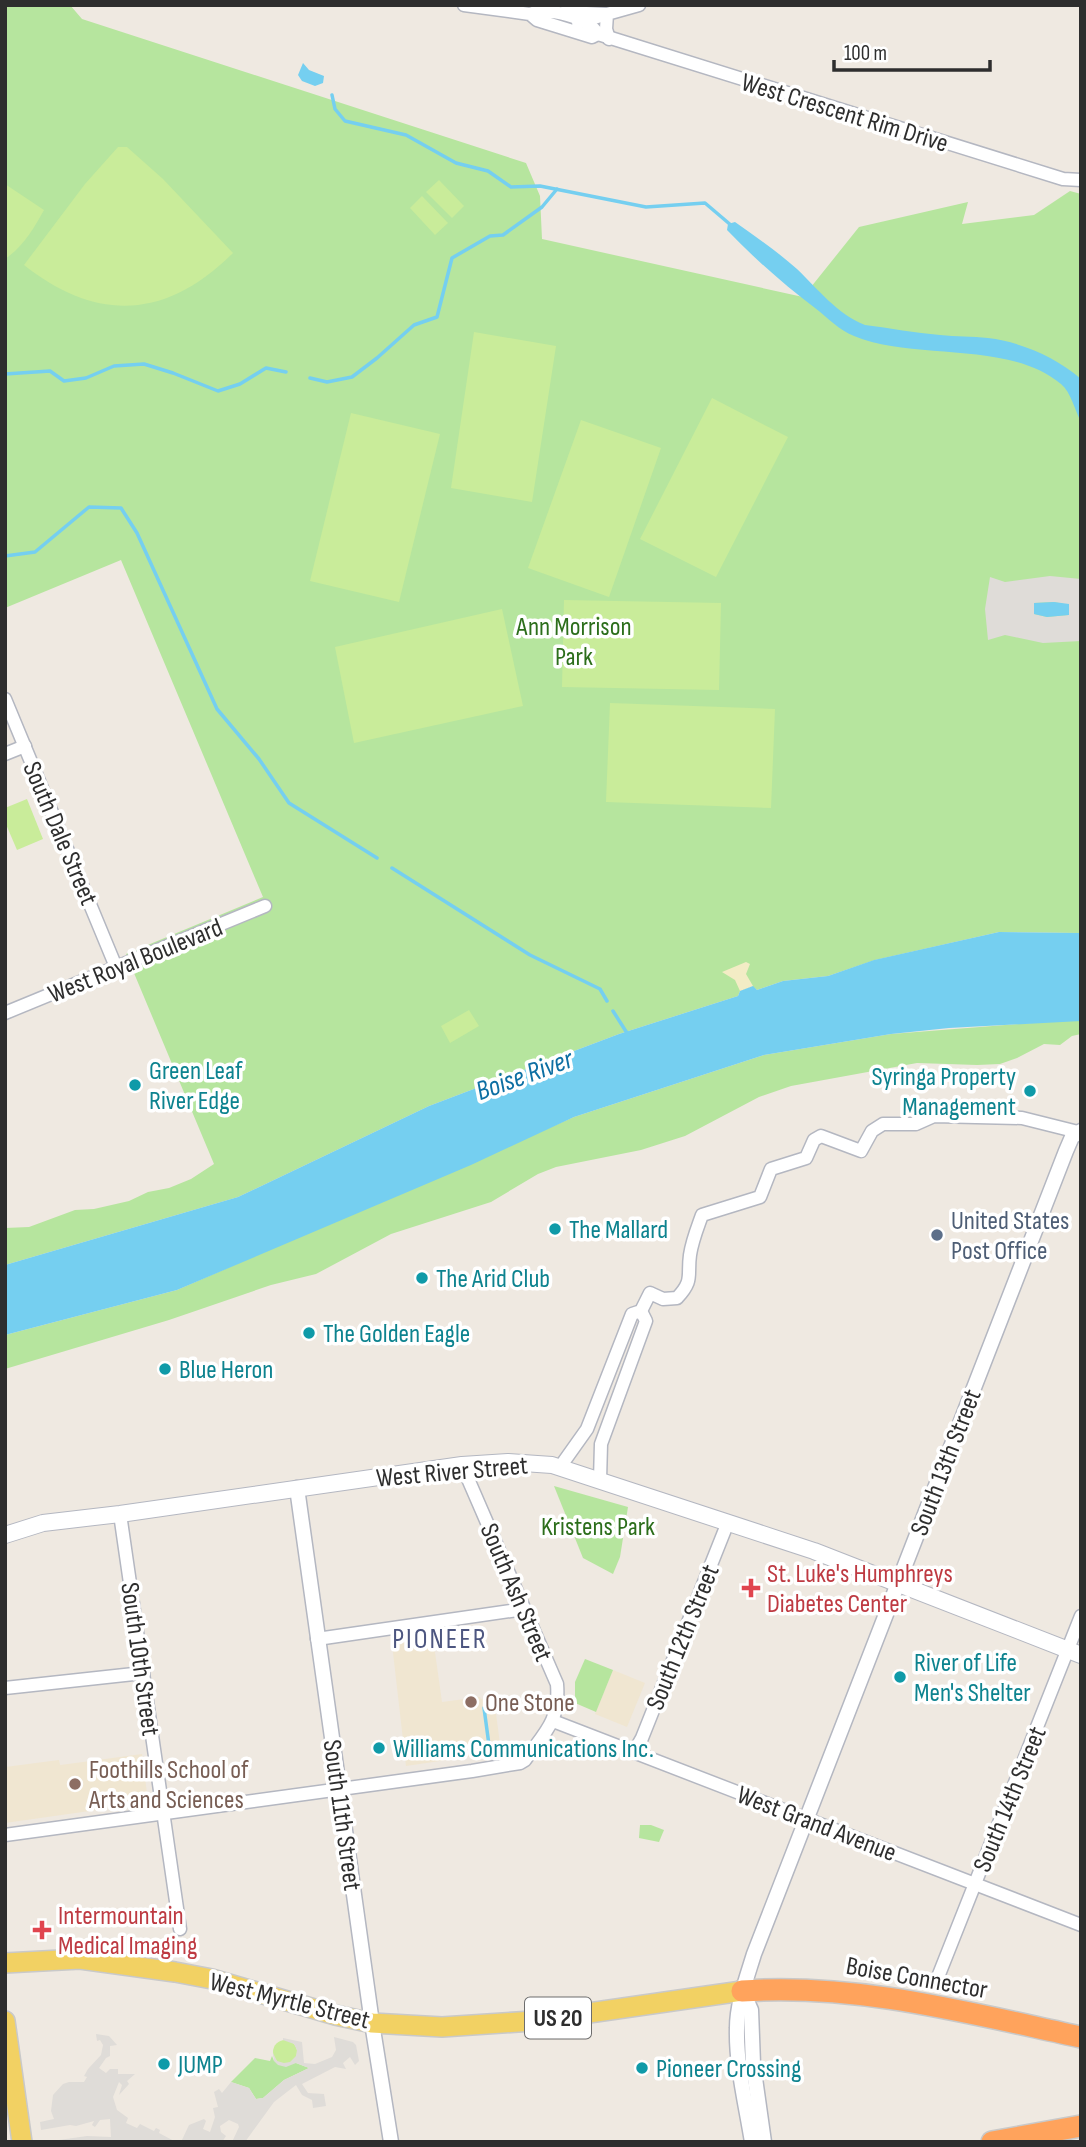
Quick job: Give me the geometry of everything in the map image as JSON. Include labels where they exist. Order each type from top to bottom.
[{"type":"highway","name":"Boise Connector","points":[[743,1991],[844,1991],[889,1997],[1081,2037]]},
{"type":"highway","points":[[992,2142],[1081,2126]]},
{"type":"main road","name":"West River Street","points":[[5,1535],[43,1523],[462,1465],[508,1462],[552,1465],[814,1551],[1074,1652]]},
{"type":"main road","name":"West Myrtle Street","points":[[5,1963],[80,1959],[175,1972],[212,1979],[372,2023],[442,2027],[533,2021],[743,1991]]},
{"type":"main road","points":[[5,2021],[16,2134]]},
{"type":"street","name":"West Crescent Rim Drive","points":[[464,5],[530,14],[537,20],[592,37],[604,37],[1063,179],[1081,180]]},
{"type":"street","points":[[557,26],[582,22],[639,5]]},
{"type":"street","name":"West Crescent Rim Drive","points":[[530,14],[538,10],[556,11],[582,22],[604,37]]},
{"type":"street","points":[[556,11],[607,14]]},
{"type":"street","points":[[604,37],[607,14]]},
{"type":"street","name":"South Dale Street","points":[[5,699],[116,967]]},
{"type":"street","points":[[5,754],[25,746]]},
{"type":"street","name":"West Royal Boulevard","points":[[5,1013],[265,906]]},
{"type":"street","points":[[560,1467],[587,1429],[632,1314],[641,1311],[650,1293],[670,1299],[677,1298],[687,1288],[691,1275],[689,1258],[693,1238],[702,1216],[760,1197],[771,1169],[806,1158],[814,1140],[821,1136],[861,1151],[872,1131],[883,1124],[916,1124],[934,1116],[1022,1118],[1079,1131]]},
{"type":"street","name":"South 13th Street","points":[[752,2142],[740,2071],[736,2026],[754,1954],[1066,1151],[1079,1131]]},
{"type":"street","points":[[600,1480],[601,1444],[646,1321],[641,1311]]},
{"type":"street","name":"South Ash Street","points":[[462,1465],[557,1684],[558,1704],[553,1721]]},
{"type":"street","name":"South 11th Street","points":[[297,1488],[391,2142]]},
{"type":"street","name":"South 10th Street","points":[[120,1514],[180,1929]]},
{"type":"street","name":"South 12th Street","points":[[634,1752],[642,1738],[728,1521]]},
{"type":"street","points":[[317,1639],[524,1609]]},
{"type":"street","name":"South 14th Street","points":[[936,1982],[1074,1652],[1081,1616]]},
{"type":"street","points":[[5,1688],[143,1673]]},
{"type":"street","points":[[5,1835],[520,1763],[553,1721]]},
{"type":"street","name":"West Grand Avenue","points":[[553,1721],[1081,1925]]},
{"type":"street","points":[[743,1991],[751,2010],[752,2064],[764,2142]]},
{"type":"shaded area","points":[[1050,576],[1081,579],[1081,641],[1043,643],[1005,635],[988,640],[985,609],[990,577],[1005,582]],"holes":[[[1054,602],[1069,605],[1068,615],[1047,617],[1034,614],[1034,603]]]},
{"type":"shaded area","name":"One Stone","points":[[433,1638],[442,1702],[494,1698],[501,1752],[406,1766],[392,1644]]},
{"type":"shaded area","points":[[613,1670],[645,1683],[627,1727],[595,1714]]},
{"type":"shaded area","name":"Foothills School of Arts and Sciences","points":[[142,1754],[148,1801],[146,1803],[5,1823],[5,1767],[59,1760],[60,1765]]},
{"type":"shaded area","points":[[96,2034],[109,2036],[117,2045],[110,2046],[110,2056],[99,2068],[106,2073],[110,2069],[118,2069],[118,2074],[135,2074],[127,2081],[129,2084],[119,2095],[122,2085],[119,2082],[113,2097],[117,2110],[128,2118],[126,2123],[137,2128],[140,2124],[154,2131],[156,2128],[160,2130],[159,2133],[176,2142],[45,2142],[87,2136],[111,2137],[110,2119],[100,2120],[95,2127],[92,2125],[94,2121],[41,2130],[40,2122],[54,2119],[51,2111],[53,2095],[63,2084],[84,2082],[88,2069],[101,2055],[103,2045],[100,2040],[97,2041]]},
{"type":"shaded area","points":[[334,2037],[353,2042],[359,2061],[355,2065],[350,2057],[343,2063],[346,2069],[335,2067],[302,2084],[308,2093],[324,2094],[326,2106],[313,2108],[312,2100],[302,2095],[296,2085],[274,2102],[245,2142],[232,2142],[239,2127],[229,2120],[220,2126],[221,2132],[226,2136],[222,2142],[181,2142],[189,2125],[204,2119],[206,2121],[203,2129],[210,2132],[215,2117],[213,2108],[218,2107],[214,2092],[219,2089],[222,2093],[231,2082],[249,2088],[256,2099],[263,2098],[284,2080],[309,2068],[296,2063],[286,2067],[274,2061],[273,2053],[277,2061],[284,2063],[290,2062],[296,2056],[294,2044],[283,2038],[302,2042],[304,2063],[315,2064],[332,2057],[336,2050]]},
{"type":"green space","name":"Ann Morrison Park","points":[[5,5],[70,5],[82,19],[526,163],[540,196],[542,239],[803,297],[859,227],[968,202],[962,224],[1034,215],[1070,191],[1081,194],[1081,933],[999,932],[875,960],[828,976],[783,981],[757,990],[752,986],[740,991],[738,996],[619,1034],[429,1106],[238,1197],[5,1265],[5,1228],[29,1227],[75,1210],[94,1209],[129,1201],[148,1192],[169,1188],[191,1179],[214,1164],[126,954],[263,897],[121,560],[5,608]]},
{"type":"green space","points":[[118,147],[127,147],[163,179],[233,253],[208,275],[183,291],[157,301],[131,306],[105,304],[78,297],[51,284],[24,265],[85,184]]},
{"type":"green space","points":[[439,180],[464,206],[452,218],[426,192]]},
{"type":"green space","points":[[5,184],[44,210],[23,243],[5,259]]},
{"type":"green space","points":[[422,196],[448,223],[435,235],[410,208]]},
{"type":"green space","points":[[474,332],[556,346],[532,502],[451,488]]},
{"type":"green space","points":[[712,398],[788,437],[716,577],[640,539]]},
{"type":"green space","points":[[351,413],[440,434],[399,602],[310,581]]},
{"type":"green space","points":[[581,420],[661,448],[609,597],[528,568]]},
{"type":"green space","points":[[564,600],[721,603],[719,690],[562,687]]},
{"type":"green space","points":[[502,609],[523,706],[354,743],[335,647]]},
{"type":"green space","points":[[610,703],[775,709],[771,808],[606,802]]},
{"type":"green space","points":[[27,799],[43,839],[17,850],[5,822],[5,808]]},
{"type":"green space","points":[[469,1010],[479,1026],[450,1043],[441,1026]]},
{"type":"green space","points":[[1081,1021],[1081,1034],[1072,1036],[1060,1045],[1044,1044],[1000,1064],[917,1063],[791,1086],[759,1097],[685,1136],[641,1150],[556,1167],[538,1174],[491,1202],[391,1234],[316,1274],[271,1285],[169,1320],[5,1369],[5,1335],[177,1290],[574,1117],[764,1055],[891,1034]]},
{"type":"green space","name":"Kristens Park","points":[[554,1486],[628,1507],[620,1557],[613,1574],[583,1558]]},
{"type":"green space","points":[[585,1659],[613,1670],[596,1712],[575,1703],[575,1682]]},
{"type":"green space","points":[[640,1825],[651,1825],[664,1830],[659,1842],[639,1838]]},
{"type":"green space","points":[[285,2040],[293,2044],[297,2052],[293,2060],[285,2064],[277,2060],[273,2052],[277,2044]]},
{"type":"green space","points":[[272,2056],[274,2061],[296,2063],[309,2068],[284,2080],[263,2098],[256,2099],[249,2088],[231,2082],[255,2058],[270,2061]]},
{"type":"sand","points":[[746,962],[750,964],[746,974],[753,986],[740,991],[735,980],[722,972]]},
{"type":"water","points":[[303,63],[309,70],[324,76],[323,83],[315,86],[302,81],[298,75]]},
{"type":"water","points":[[735,222],[790,263],[837,308],[865,325],[1000,340],[1037,352],[1061,364],[1081,379],[1081,422],[1064,387],[1040,370],[1015,361],[988,356],[904,348],[854,336],[834,324],[780,280],[738,241],[727,230],[728,224]]},
{"type":"water","points":[[1034,603],[1069,604],[1069,615],[1047,617],[1034,614]]},
{"type":"water","name":"Boise River","points":[[999,932],[1081,933],[1081,1021],[891,1034],[764,1055],[574,1117],[471,1165],[177,1290],[5,1335],[5,1265],[238,1197],[429,1106],[619,1034],[738,996],[740,991],[753,986],[757,990],[783,981],[828,976],[874,960]]},
{"type":"waterway","points":[[332,95],[335,109],[345,121],[406,135],[456,163],[488,171],[511,187],[540,186],[646,207],[705,203],[732,226]]},
{"type":"waterway","points":[[310,378],[327,382],[352,377],[414,325],[437,317],[452,258],[490,236],[503,235],[542,207],[557,189]]},
{"type":"waterway","points":[[5,374],[50,371],[64,381],[86,378],[114,366],[144,364],[218,391],[240,384],[266,368],[286,372]]},
{"type":"waterway","points":[[5,556],[35,552],[89,507],[121,508],[137,533],[217,709],[259,759],[289,803],[377,858]]},
{"type":"waterway","points":[[392,868],[530,955],[600,989],[607,1001]]},
{"type":"waterway","points":[[613,1011],[627,1033]]},
{"type":"waterway","points":[[484,1708],[489,1745]]},
{"type":"place","name":"Green Leaf River Edge","points":[[135,1085]]},
{"type":"place","name":"Syringa Property Management","points":[[1030,1091]]},
{"type":"place","name":"The Mallard","points":[[555,1229]]},
{"type":"place","name":"United States Post Office","points":[[937,1235]]},
{"type":"place","name":"The Arid Club","points":[[422,1278]]},
{"type":"place","name":"The Golden Eagle","points":[[309,1333]]},
{"type":"place","name":"Blue Heron","points":[[165,1369]]},
{"type":"place","name":"St. Luke's Humphreys Diabetes Center","points":[[751,1588]]},
{"type":"place","name":"River of Life Men's Shelter","points":[[900,1677]]},
{"type":"place","name":"One Stone","points":[[471,1702]]},
{"type":"place","name":"Williams Communications Inc.","points":[[379,1748]]},
{"type":"place","name":"Foothills School of Arts and Sciences","points":[[75,1784]]},
{"type":"place","name":"Intermountain Medical Imaging","points":[[42,1930]]},
{"type":"place","name":"JUMP","points":[[164,2064]]},
{"type":"place","name":"Pioneer Crossing","points":[[642,2068]]},
{"type":"district","name":"PIONEER","points":[[440,1638]]}]
